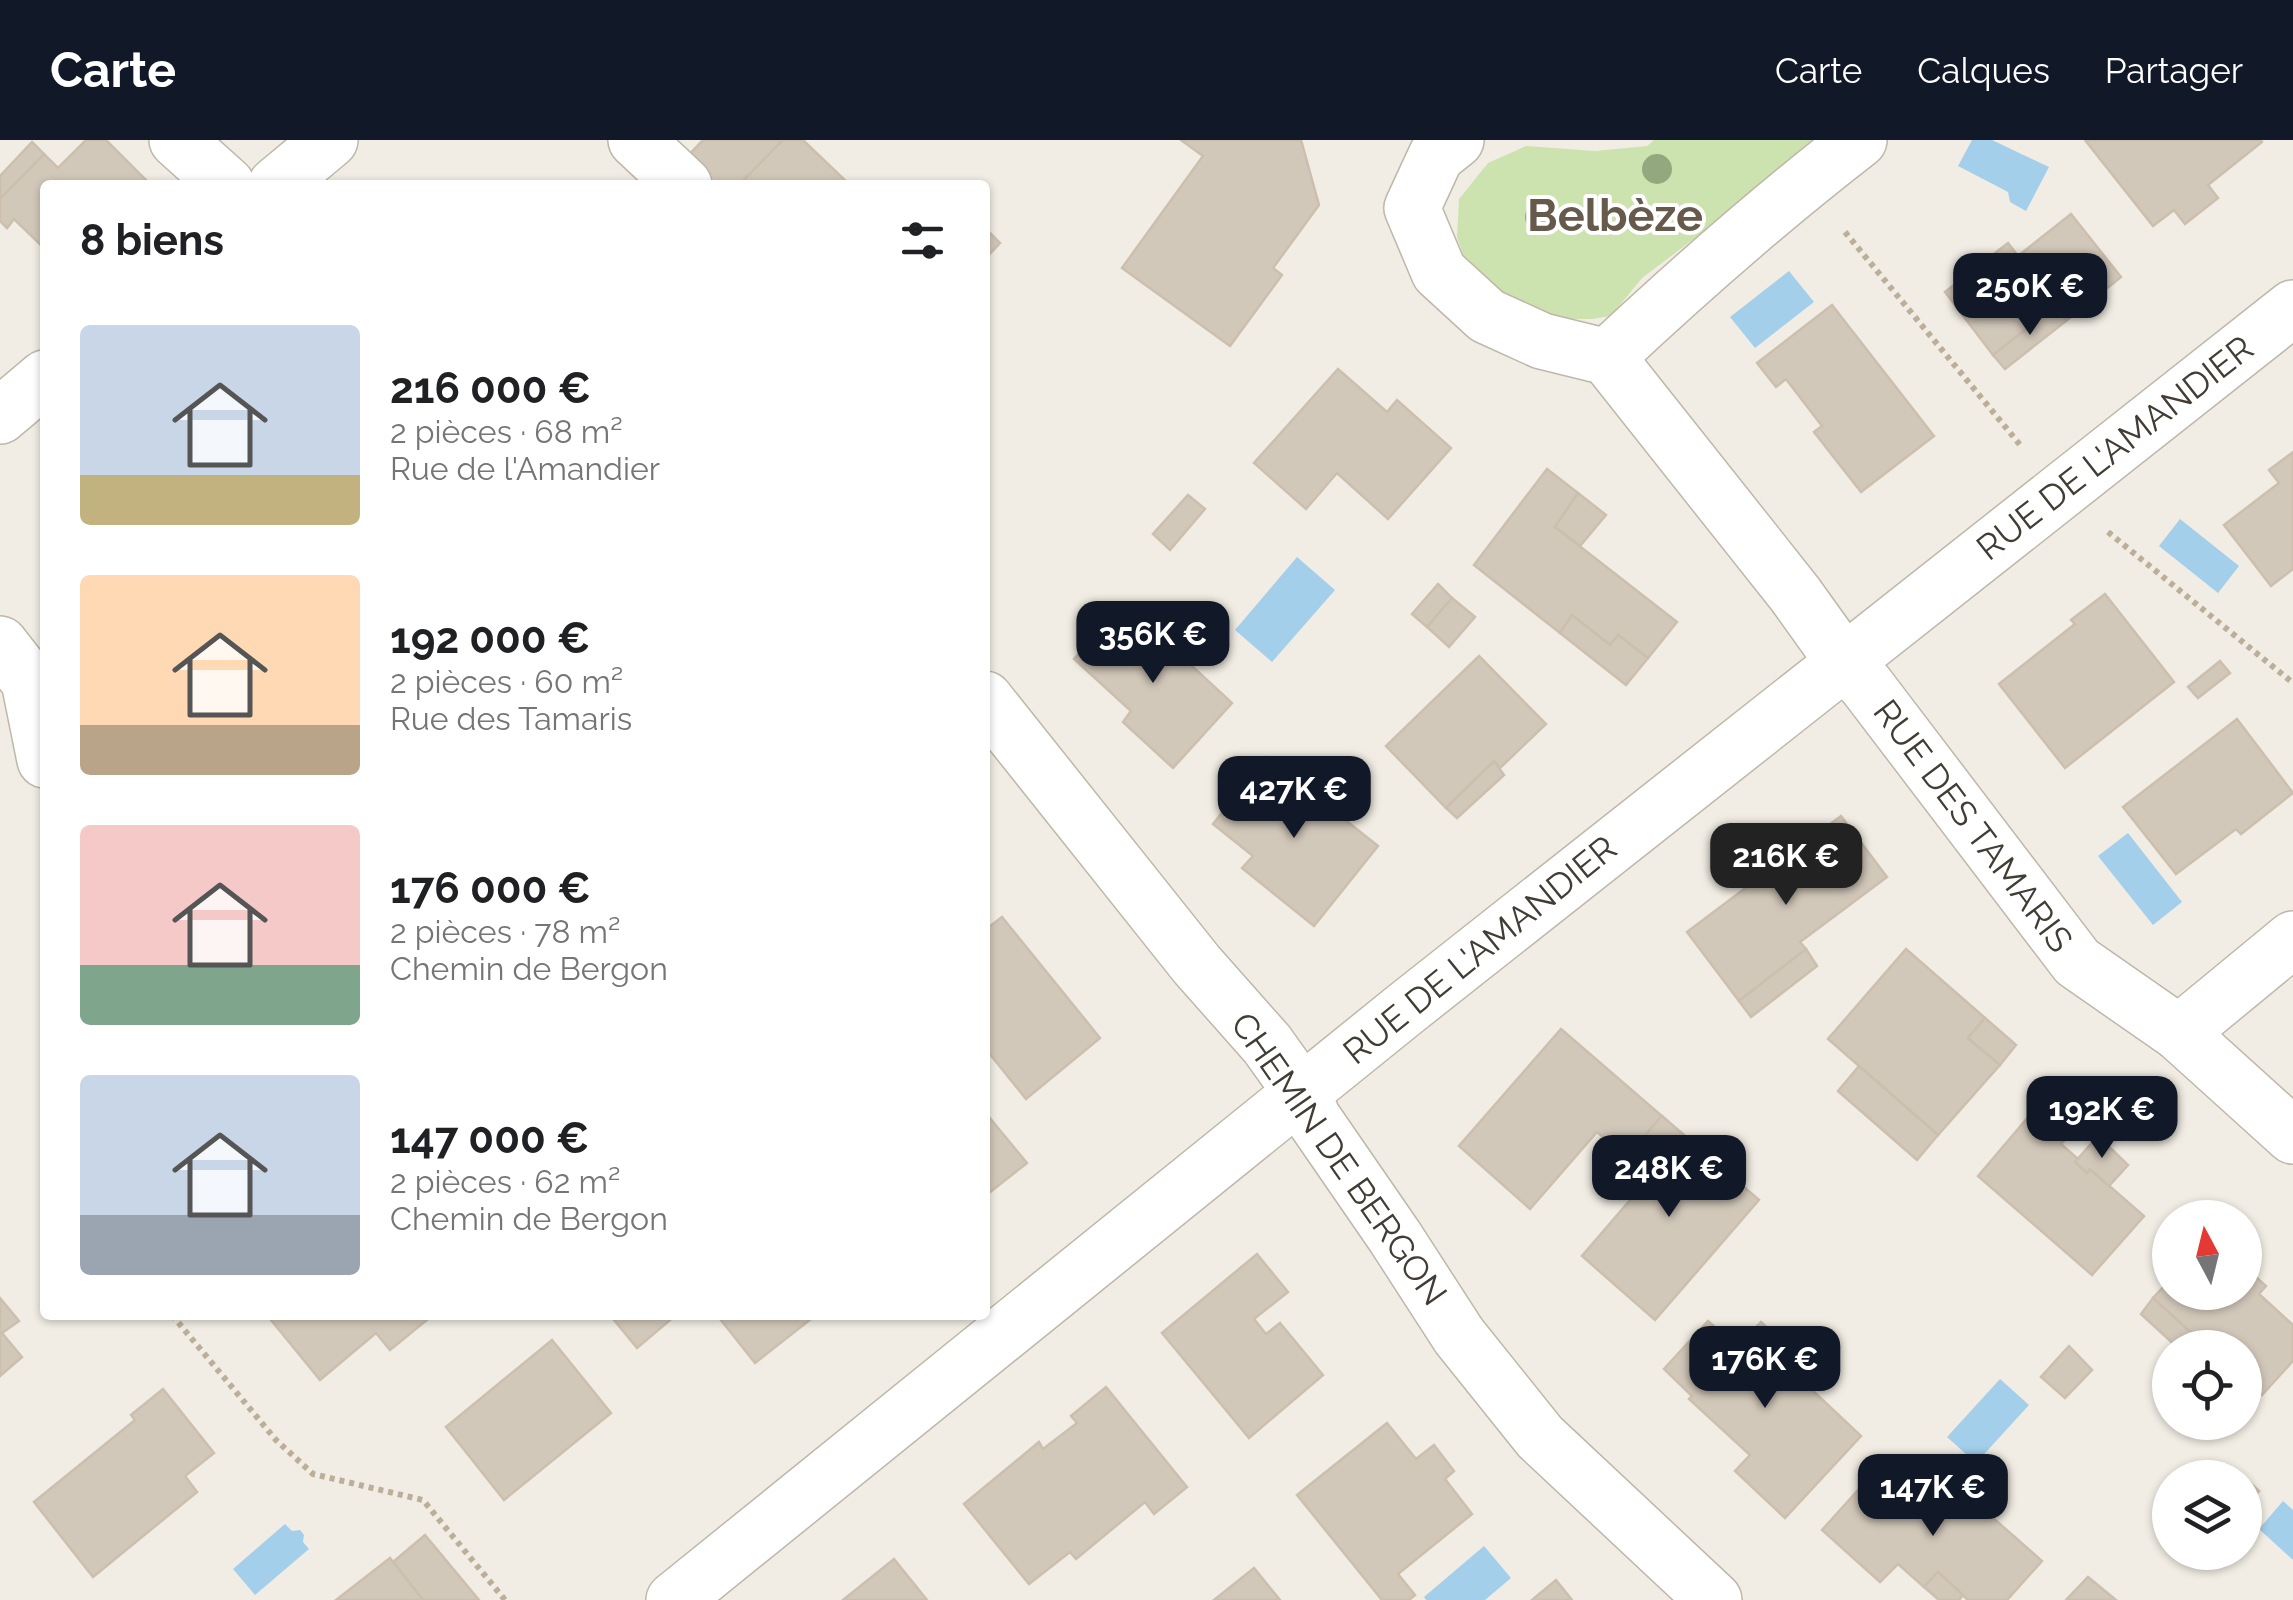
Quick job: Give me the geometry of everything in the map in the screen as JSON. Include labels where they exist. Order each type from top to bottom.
[{"type":"street","points":[[177,140],[221,180]]},
{"type":"street","points":[[282,180],[330,140]]},
{"type":"street","points":[[636,140],[679,180]]},
{"type":"street","points":[[1456,140],[1436,156],[1412,208],[1439,272],[1486,316],[1542,341],[1607,357],[1692,277],[1860,140]]},
{"type":"street","name":"RUE DE L'AMANDIER","points":[[674,1600],[1843,661],[2293,308]]},
{"type":"street","name":"RUE DES TAMARIS","points":[[1607,357],[1795,594],[1843,661],[1866,685],[2077,962],[2179,1032],[2293,1136]]},
{"type":"street","points":[[0,416],[40,382]]},
{"type":"street","points":[[0,644],[29,681],[40,735]]},
{"type":"street","name":"CHEMIN DE BERGON","points":[[990,704],[1197,964],[1267,1044],[1460,1336],[1540,1436],[1714,1600]]},
{"type":"street","points":[[2179,1032],[2293,940]]},
{"type":"path","points":[[1804,183],[2059,491],[2293,683]]},
{"type":"path","points":[[176,1320],[276,1440],[312,1474],[423,1500],[505,1600]]},
{"type":"green space","points":[[1654,140],[1825,140],[1642,278],[1611,316],[1557,319],[1520,305],[1489,285],[1466,263],[1457,237],[1459,199],[1488,163],[1526,146],[1595,151],[1647,146]]},
{"type":"water","points":[[1972,140],[1992,140],[2049,167],[2026,211],[2010,202],[2008,192],[1958,166]]},
{"type":"water","points":[[1789,271],[1814,302],[1755,348],[1730,317]]},
{"type":"water","points":[[2180,519],[2239,566],[2218,593],[2159,546]]},
{"type":"water","points":[[1297,557],[1335,590],[1272,662],[1235,630]]},
{"type":"water","points":[[2128,833],[2182,902],[2153,925],[2098,856]]},
{"type":"water","points":[[2000,1379],[2029,1405],[1976,1463],[1947,1437]]},
{"type":"water","points":[[2283,1501],[2293,1510],[2293,1560],[2262,1532],[2262,1526]]},
{"type":"water","points":[[285,1524],[292,1531],[300,1530],[309,1549],[255,1595],[233,1569]]},
{"type":"water","points":[[1484,1546],[1511,1578],[1485,1600],[1426,1600],[1424,1597]]},
{"type":"building","points":[[86,140],[106,140],[146,180],[40,180],[40,244],[14,219],[7,228],[0,221],[0,199],[44,154],[58,168]]},
{"type":"building","points":[[703,140],[783,140],[744,180],[710,180],[687,157]]},
{"type":"building","points":[[783,140],[803,140],[845,180],[744,180]]},
{"type":"building","points":[[1181,140],[1301,140],[1319,205],[1273,268],[1282,275],[1230,346],[1122,268],[1203,156]]},
{"type":"building","points":[[2085,140],[2262,142],[2208,185],[2218,198],[2185,224],[2174,210],[2153,226]]},
{"type":"building","points":[[32,142],[44,154],[0,199],[0,176]]},
{"type":"building","points":[[2071,214],[2121,277],[2066,321],[2056,306],[1993,355],[1945,292],[2008,243],[2018,256]]},
{"type":"building","points":[[990,233],[1000,243],[990,254]]},
{"type":"building","points":[[1832,305],[1934,436],[1861,492],[1814,432],[1822,426],[1786,379],[1776,387],[1757,363]]},
{"type":"building","points":[[2056,306],[2066,321],[2005,369],[1993,355]]},
{"type":"building","points":[[1338,369],[1387,412],[1397,400],[1451,448],[1388,519],[1337,473],[1306,509],[1254,463]]},
{"type":"building","points":[[2293,452],[2293,569],[2271,586],[2224,525],[2279,483],[2269,470]]},
{"type":"building","points":[[1547,469],[1578,493],[1555,527],[1677,622],[1648,658],[1618,635],[1610,645],[1572,615],[1560,633],[1474,565]]},
{"type":"building","points":[[1578,493],[1606,515],[1580,546],[1555,527]]},
{"type":"building","points":[[1188,495],[1205,509],[1170,550],[1153,534]]},
{"type":"building","points":[[1438,584],[1452,598],[1427,627],[1412,614]]},
{"type":"building","points":[[2105,594],[2174,682],[2065,768],[1999,684],[2075,624],[2071,620]]},
{"type":"building","points":[[1452,598],[1475,617],[1449,647],[1427,627]]},
{"type":"building","points":[[1125,604],[1232,703],[1173,768],[1123,722],[1131,711],[1074,659]]},
{"type":"building","points":[[1572,615],[1610,645],[1618,635],[1648,658],[1626,685],[1560,633]]},
{"type":"building","points":[[1479,656],[1546,724],[1500,768],[1494,761],[1446,808],[1386,746]]},
{"type":"building","points":[[2220,661],[2230,673],[2198,698],[2188,687]]},
{"type":"building","points":[[2237,719],[2293,793],[2241,834],[2236,829],[2176,874],[2123,807]]},
{"type":"building","points":[[1266,757],[1378,846],[1314,926],[1242,868],[1253,856],[1213,824]]},
{"type":"building","points":[[1494,761],[1504,775],[1457,818],[1446,808]]},
{"type":"building","points":[[1841,816],[1887,877],[1800,942],[1806,949],[1739,1001],[1687,932]]},
{"type":"building","points":[[1002,917],[1100,1038],[1026,1099],[990,1054],[990,926]]},
{"type":"building","points":[[1806,949],[1817,966],[1751,1017],[1739,1001]]},
{"type":"building","points":[[1906,949],[1985,1018],[1968,1038],[2000,1065],[1938,1135],[1828,1039]]},
{"type":"building","points":[[1985,1018],[2016,1045],[2000,1065],[1968,1038]]},
{"type":"building","points":[[1561,1029],[1662,1116],[1626,1157],[1597,1132],[1530,1209],[1459,1146]]},
{"type":"building","points":[[1859,1066],[1938,1135],[1917,1160],[1838,1091]]},
{"type":"building","points":[[2047,1095],[2081,1123],[2061,1144],[2078,1159],[2075,1162],[2087,1173],[2090,1169],[2144,1216],[2092,1275],[1978,1176]]},
{"type":"building","points":[[1662,1116],[1759,1200],[1655,1320],[1582,1256],[1649,1178],[1626,1157]]},
{"type":"building","points":[[990,1118],[1027,1163],[990,1192]]},
{"type":"building","points":[[2098,1136],[2128,1165],[2109,1186],[2075,1162]]},
{"type":"building","points":[[1257,1254],[1288,1292],[1254,1319],[1266,1334],[1280,1323],[1323,1375],[1249,1438],[1162,1333]]},
{"type":"building","points":[[2262,1297],[2293,1325],[2293,1361],[2262,1395],[2262,1330],[2188,1330],[2166,1310],[2262,1310]]},
{"type":"building","points":[[0,1298],[19,1321],[2,1333],[22,1357],[0,1376]]},
{"type":"building","points":[[2152,1299],[2152,1310],[2166,1310],[2188,1330],[2158,1330],[2141,1314]]},
{"type":"building","points":[[271,1320],[427,1320],[390,1350],[376,1333],[320,1380]]},
{"type":"building","points":[[614,1320],[670,1320],[637,1348]]},
{"type":"building","points":[[721,1320],[810,1320],[755,1363]]},
{"type":"building","points":[[1708,1321],[1737,1347],[1761,1322],[1821,1378],[1811,1389],[1861,1436],[1785,1518],[1735,1471],[1750,1455],[1689,1399],[1692,1396],[1664,1369]]},
{"type":"building","points":[[552,1340],[611,1413],[504,1500],[446,1427]]},
{"type":"building","points":[[2069,1346],[2092,1370],[2065,1398],[2041,1377]]},
{"type":"building","points":[[1106,1387],[1187,1487],[1154,1514],[1145,1502],[1076,1559],[1070,1552],[1029,1584],[964,1504],[1039,1442],[1043,1449],[1077,1423],[1071,1416]]},
{"type":"building","points":[[163,1389],[214,1453],[185,1476],[197,1492],[93,1577],[34,1502],[135,1420],[131,1415]]},
{"type":"building","points":[[1387,1423],[1416,1459],[1434,1445],[1454,1471],[1445,1479],[1472,1514],[1398,1574],[1415,1595],[1409,1600],[1382,1600],[1297,1495]]},
{"type":"building","points":[[1934,1466],[2042,1561],[2007,1600],[1968,1600],[1938,1572],[1924,1587],[1898,1564],[1880,1582],[1822,1530],[1869,1478],[1900,1505]]},
{"type":"building","points":[[425,1535],[479,1600],[423,1600],[393,1562]]},
{"type":"building","points":[[390,1558],[423,1600],[336,1600]]},
{"type":"building","points":[[894,1559],[927,1600],[843,1600]]},
{"type":"building","points":[[1254,1568],[1280,1600],[1214,1600]]},
{"type":"building","points":[[1938,1572],[1963,1595],[1959,1600],[1939,1600],[1924,1587]]},
{"type":"building","points":[[2088,1577],[2116,1600],[2066,1600]]},
{"type":"building","points":[[1556,1580],[1572,1600],[1532,1600]]},
{"type":"district","name":"Belbèze","points":[[1615,215]]}]
